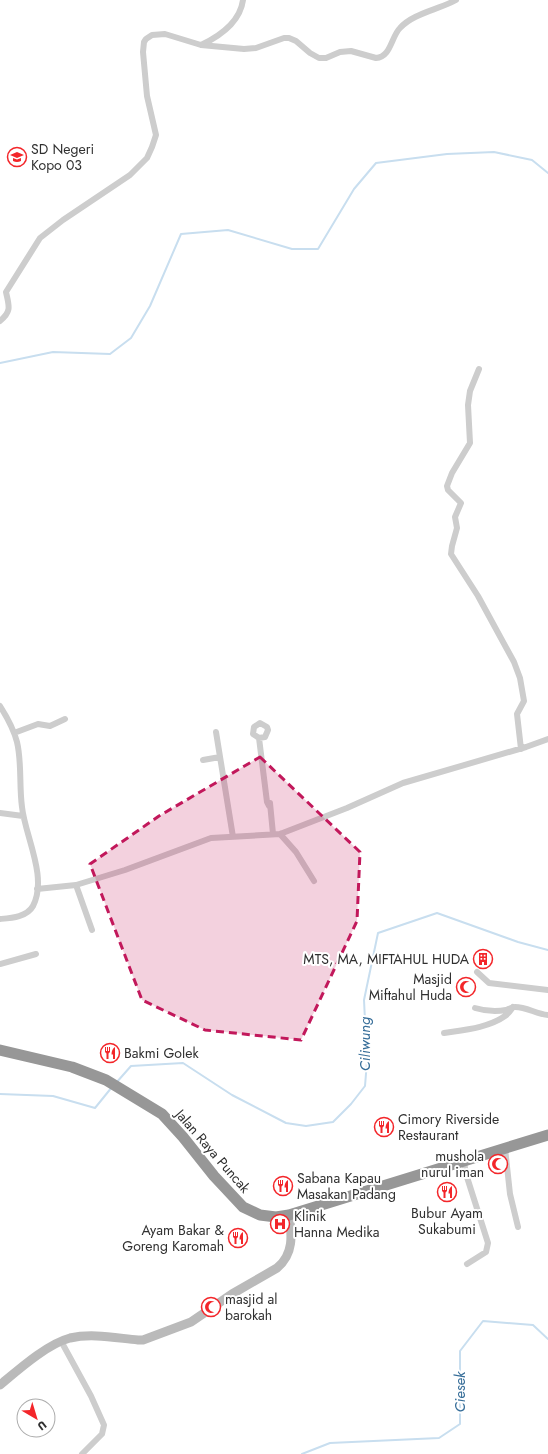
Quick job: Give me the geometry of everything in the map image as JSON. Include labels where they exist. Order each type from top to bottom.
[{"type":"highway","name":"Jalan Raya Puncak","points":[[0,1050],[72,1067],[106,1080],[144,1102],[162,1114],[214,1176],[243,1207],[260,1215],[276,1217],[289,1215],[548,1135]]},
{"type":"street","points":[[201,45],[225,30],[233,22],[240,14],[243,0]]},
{"type":"street","points":[[0,296],[6,292],[40,238],[63,220],[130,175],[140,166],[149,154],[156,135],[146,87],[143,52],[144,42],[152,35],[165,34],[201,45],[250,49],[261,47],[284,38],[289,38],[296,41],[310,53],[319,58],[326,58],[340,52],[351,51],[380,58],[386,54],[397,31],[403,25],[418,16],[456,0]]},
{"type":"street","points":[[0,321],[7,314],[9,309],[6,292]]},
{"type":"street","points":[[479,369],[470,390],[468,405],[470,443],[452,473],[447,486],[448,490],[461,502],[454,519],[457,528],[451,554],[478,596],[518,670],[524,701],[517,714],[521,749]]},
{"type":"street","points":[[0,706],[14,733],[18,748],[23,816],[33,849],[37,889],[34,904],[30,910],[16,917],[0,919]]},
{"type":"street","points":[[14,733],[38,724],[50,726],[65,719]]},
{"type":"street","points":[[216,732],[233,837]]},
{"type":"street","points":[[260,738],[270,802],[269,806],[276,834],[296,852],[314,881]]},
{"type":"street","points":[[37,889],[76,885],[125,870],[203,841],[217,838],[276,834],[347,808],[403,784],[521,749],[548,739]]},
{"type":"street","points":[[202,760],[220,757]]},
{"type":"street","points":[[0,813],[23,816]]},
{"type":"street","points":[[76,885],[92,930]]},
{"type":"street","points":[[0,964],[36,954]]},
{"type":"street","points":[[478,972],[489,983],[548,990]]},
{"type":"street","points":[[444,1033],[491,1023],[505,1016],[513,1007]]},
{"type":"street","points":[[475,1008],[486,1011],[508,1010],[513,1007],[524,1008],[543,1015],[548,1015]]},
{"type":"street","points":[[505,1148],[510,1194],[518,1227]]},
{"type":"street","points":[[464,1162],[488,1246],[486,1252],[467,1264]]},
{"type":"street","points":[[0,1385],[31,1360],[61,1342],[76,1338],[99,1336],[143,1340],[191,1322],[283,1262],[291,1244],[292,1234],[289,1215]]},
{"type":"street","points":[[61,1342],[91,1396],[104,1425],[102,1434],[82,1454]]},
{"type":"highlighted area","points":[[260,757],[360,852],[357,921],[301,1040],[205,1030],[142,1000],[90,864],[159,816]]},
{"type":"waterway","points":[[0,363],[53,352],[110,354],[131,338],[150,306],[181,234],[228,230],[292,249],[318,249],[354,189],[376,163],[447,154],[494,152],[532,160],[548,173]]},
{"type":"waterway","name":"Ciliwung","points":[[116,1083],[131,1066],[183,1063],[232,1095],[286,1123],[306,1126],[333,1122],[351,1104],[365,1086],[367,1061],[364,1000],[378,933],[437,913],[518,942],[548,950]]},
{"type":"waterway","name":"Ciliwung","points":[[0,1094],[53,1096],[95,1108],[112,1087]]},
{"type":"waterway","name":"Ciesek","points":[[302,1454],[330,1443],[439,1438],[460,1424],[460,1351],[483,1321],[533,1325],[548,1339]]},
{"type":"place","name":"SD Negeri Kopo 03","points":[[17,157]]},
{"type":"place","name":"MTS, MA, MIFTAHUL HUDA","points":[[483,959]]},
{"type":"place","name":"Masjid Miftahul Huda","points":[[466,987]]},
{"type":"place","name":"Bakmi Golek","points":[[110,1053]]},
{"type":"place","name":"Cimory Riverside Restaurant","points":[[384,1127]]},
{"type":"place","name":"mushola nurul iman","points":[[498,1164]]},
{"type":"place","name":"Sabana Kapau Masakan Padang","points":[[283,1186]]},
{"type":"place","name":"Bubur Ayam Sukabumi","points":[[447,1192]]},
{"type":"place","name":"Klinik Hanna Medika","points":[[280,1224]]},
{"type":"place","name":"Ayam Bakar & Goreng Karomah","points":[[238,1238]]},
{"type":"place","name":"masjid al barokah","points":[[211,1307]]}]
